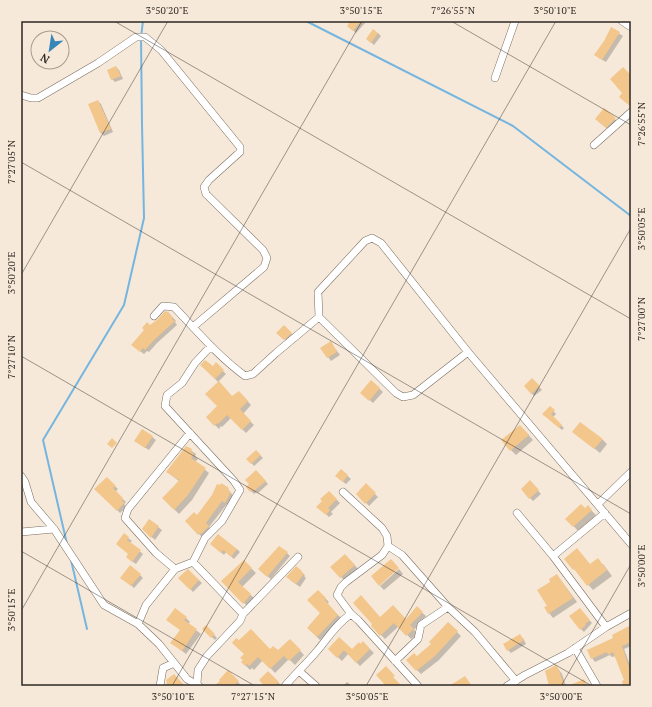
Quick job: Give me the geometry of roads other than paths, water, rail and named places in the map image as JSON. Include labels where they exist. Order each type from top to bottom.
[{"type":"street","points":[[495,78],[515,21]]},
{"type":"street","points":[[622,21],[631,27]]},
{"type":"street","points":[[21,95],[31,98],[38,98],[98,63],[136,37],[145,38],[161,50],[240,146],[240,152],[209,180],[204,187],[206,194],[263,250],[267,258],[264,267],[193,327]]},
{"type":"street","points":[[594,145],[631,112]]},
{"type":"street","points":[[468,352],[413,395],[403,397],[396,394],[319,317],[318,292],[365,241],[372,238],[381,243],[468,352],[631,544]]},
{"type":"street","points":[[154,316],[164,306],[174,307],[211,346],[245,376],[253,374],[319,317]]},
{"type":"street","points":[[138,624],[146,605],[175,569],[193,562],[205,538],[222,522],[240,490],[234,481],[165,406],[167,395],[182,382],[211,346]]},
{"type":"street","points":[[175,569],[156,553],[125,518],[128,509],[190,433]]},
{"type":"street","points":[[598,504],[631,472]]},
{"type":"street","points":[[21,476],[25,482],[31,502],[54,529],[104,605],[138,624],[159,644],[188,678],[198,685]]},
{"type":"street","points":[[343,492],[382,528],[387,536],[388,546],[382,555],[341,587],[337,595],[351,614],[418,686]]},
{"type":"street","points":[[517,513],[553,556],[606,627]]},
{"type":"street","points":[[553,556],[605,513]]},
{"type":"street","points":[[21,532],[54,529]]},
{"type":"street","points":[[388,546],[402,555],[448,607],[475,632],[516,681]]},
{"type":"street","points":[[198,685],[198,670],[207,656],[240,621],[243,614],[298,557]]},
{"type":"street","points":[[193,562],[243,614]]},
{"type":"street","points":[[395,661],[418,639],[421,625],[448,607]]},
{"type":"street","points":[[507,686],[575,648],[606,627],[631,613]]},
{"type":"street","points":[[285,686],[344,619],[351,614]]},
{"type":"street","points":[[575,648],[597,686]]},
{"type":"street","points":[[160,686],[163,668],[174,663]]},
{"type":"street","points":[[299,671],[316,686]]},
{"type":"waterway","points":[[67,544],[43,440],[124,305],[144,218],[141,37],[143,21]]},
{"type":"waterway","points":[[306,21],[513,126],[631,216]]},
{"type":"waterway","points":[[71,560],[87,629]]}]
